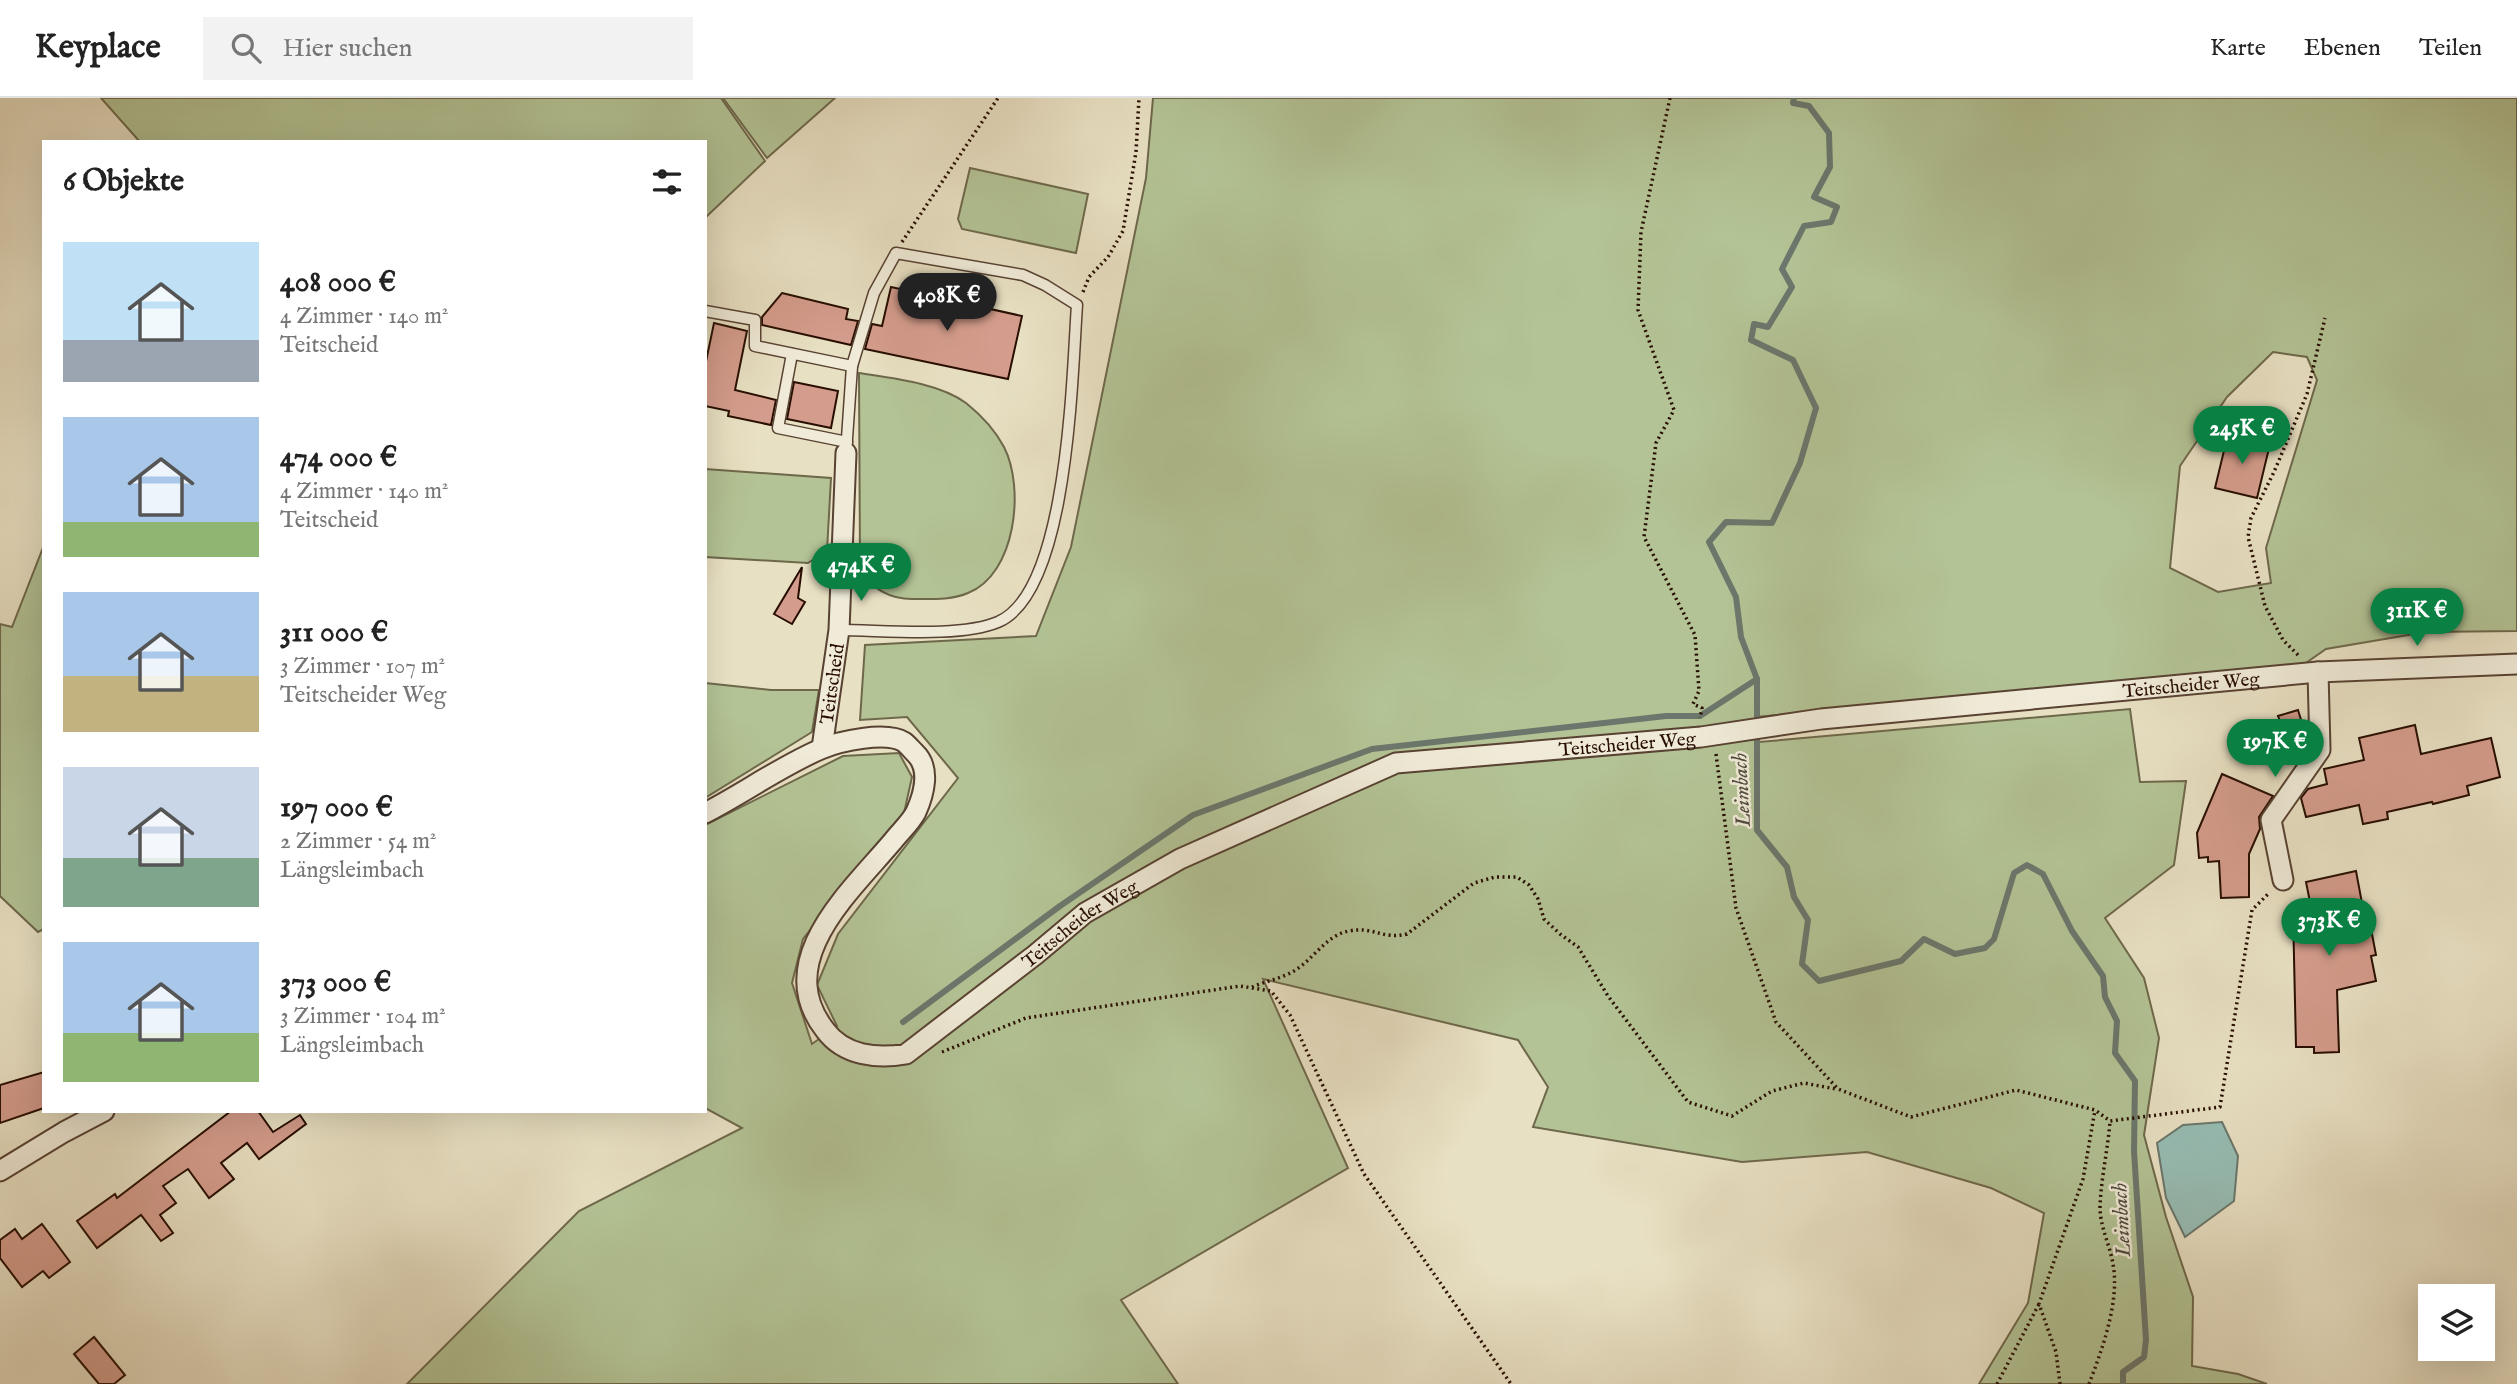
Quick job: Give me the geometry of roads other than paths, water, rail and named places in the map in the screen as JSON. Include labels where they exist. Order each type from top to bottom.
[{"type":"street","name":"Teitscheid","points":[[822,748],[839,629],[846,448]]},
{"type":"street","name":"Teitscheider Weg","points":[[822,748],[874,736],[902,741],[922,759],[926,784],[915,814],[836,909],[814,943],[805,975],[811,1008],[826,1032],[846,1049],[882,1058],[906,1054],[1035,956],[1085,913],[1180,859],[1396,763],[1720,734],[1821,719],[2318,672],[2517,664]]},
{"type":"street","points":[[2283,880],[2271,820],[2320,750],[2318,672]]},
{"type":"street","points":[[709,811],[822,748]]},
{"type":"street","points":[[0,1171],[100,1113]]},
{"type":"lane","points":[[792,354],[778,428],[846,448],[852,366],[874,293],[896,253],[1023,275],[1077,305],[1069,418],[1055,519],[1034,584],[1018,607],[1000,621],[968,631],[839,629]]},
{"type":"lane","points":[[707,311],[755,320],[755,346],[852,366]]},
{"type":"water","points":[[2222,1122],[2238,1156],[2234,1201],[2185,1237],[2166,1198],[2157,1143],[2183,1125]]},
{"type":"waterway","name":"Leimbach","points":[[1794,98],[1793,103],[1809,106],[1829,133],[1830,167],[1814,197],[1837,207],[1831,222],[1804,226],[1782,269],[1792,287],[1768,327],[1754,324],[1751,340],[1793,360],[1816,408],[1800,463],[1772,523],[1726,522],[1709,542],[1736,597],[1741,637],[1757,679],[1757,830],[1787,867],[1794,897],[1808,920],[1802,964],[1819,981],[1901,961],[1924,939],[1955,954],[1985,948],[1994,939],[2014,873],[2027,865],[2043,874],[2072,931],[2103,976],[2105,997],[2117,1021],[2115,1053],[2135,1081],[2134,1151],[2146,1340],[2144,1357],[2123,1372],[2123,1384]]},
{"type":"waterway","points":[[903,1022],[1060,906],[1193,815],[1372,749],[1666,716],[1700,716],[1757,679]]}]
